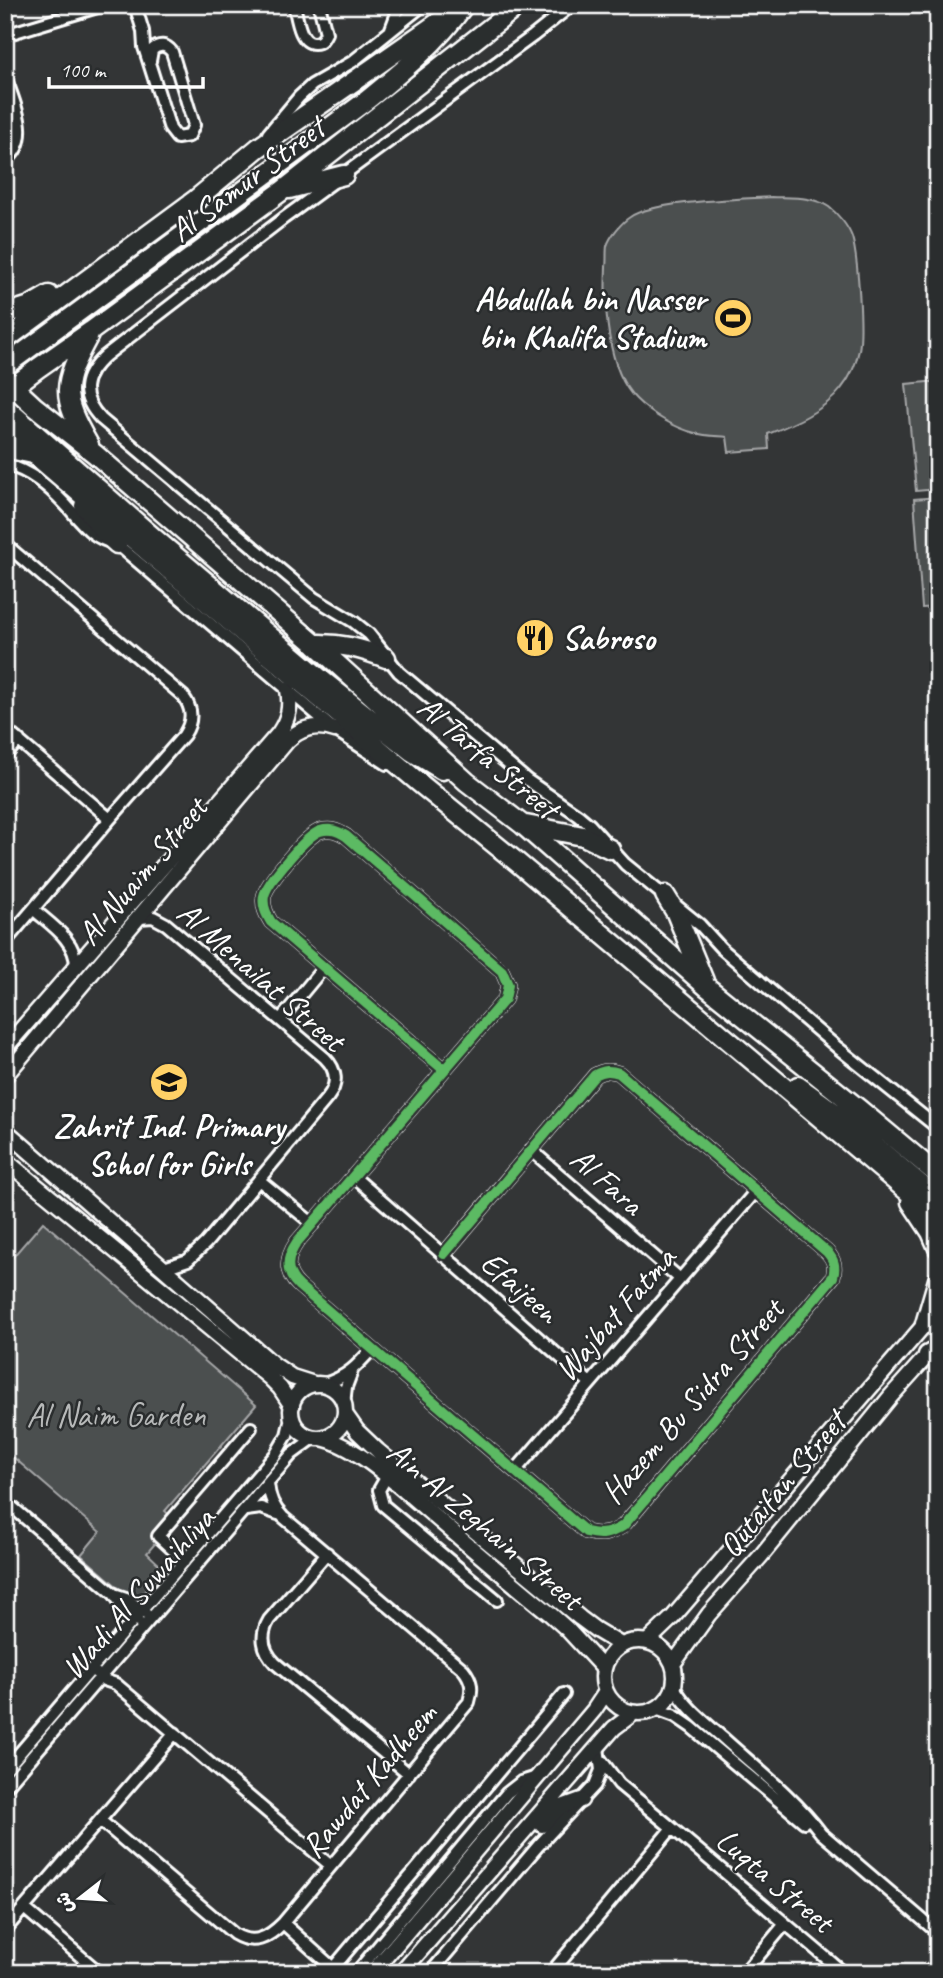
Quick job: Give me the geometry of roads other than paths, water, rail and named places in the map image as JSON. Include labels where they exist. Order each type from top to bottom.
[{"type":"main road","name":"Al Samur Street","points":[[5,340],[195,200],[258,148],[464,5]]},
{"type":"main road","points":[[5,366],[388,84],[432,44],[464,5]]},
{"type":"main road","name":"Al Samur Street","points":[[7,386],[91,331],[282,191],[519,5]]},
{"type":"main road","points":[[282,191],[344,175]]},
{"type":"main road","points":[[5,314],[30,306],[59,291],[76,287]]},
{"type":"main road","points":[[91,331],[67,382],[72,410],[95,454]]},
{"type":"main road","name":"Al Tarfa Street","points":[[7,386],[95,454],[315,644],[467,782],[523,825],[707,987],[938,1175]]},
{"type":"main road","points":[[5,407],[322,680],[411,751],[467,782]]},
{"type":"main road","name":"Al Tarfa Street","points":[[5,429],[417,781],[938,1217]]},
{"type":"main road","points":[[5,448],[36,455]]},
{"type":"main road","points":[[71,485],[90,516],[117,544]]},
{"type":"main road","points":[[315,644],[358,647],[386,658]]},
{"type":"main road","points":[[523,825],[583,836],[610,849]]},
{"type":"main road","points":[[665,895],[681,923],[707,987]]},
{"type":"main road","points":[[750,1059],[793,1083],[831,1109],[938,1199]]},
{"type":"main road","points":[[892,1177],[926,1225],[938,1248]]},
{"type":"main road","points":[[925,1324],[938,1280]]},
{"type":"street","points":[[5,35],[104,5]]},
{"type":"street","points":[[135,5],[143,31],[144,47],[171,132],[181,138],[189,136],[194,125],[174,55],[170,48],[152,40],[143,31]]},
{"type":"street","points":[[294,5],[303,36],[308,42],[315,43],[323,40],[326,33],[319,5]]},
{"type":"street","points":[[389,33],[400,5]]},
{"type":"street","name":"Al Samur Street","points":[[258,148],[305,91],[352,62],[423,5]]},
{"type":"street","name":"Al Samur Street","points":[[86,386],[87,377],[93,367],[105,356],[572,5]]},
{"type":"street","points":[[150,61],[152,50],[162,46]]},
{"type":"street","points":[[5,76],[21,130],[18,147],[5,160]]},
{"type":"street","name":"Al Tarfa Street","points":[[86,386],[89,404],[101,419],[314,598],[362,628],[378,643],[386,658],[399,672],[527,780],[584,820],[625,864],[700,925],[721,948],[838,1048],[938,1128]]},
{"type":"street","name":"Al Tarfa Street","points":[[5,464],[26,471],[38,480],[97,537],[117,544],[335,730],[417,781]]},
{"type":"street","points":[[5,544],[183,696],[190,708],[191,722],[184,735],[5,942]]},
{"type":"street","name":"Al Nuaim Street","points":[[5,1048],[279,733],[288,718],[288,690]]},
{"type":"street","name":"Al Nuaim Street","points":[[5,1076],[288,740],[311,727],[335,730]]},
{"type":"street","points":[[5,729],[110,819]]},
{"type":"street","points":[[5,756],[19,740]]},
{"type":"street","name":"Hazem Bu Sidra Street","points":[[443,1070],[271,922],[265,912],[264,898],[268,885],[309,836],[322,830],[332,830],[346,836],[502,971],[508,985],[505,999],[297,1242],[288,1257],[291,1276],[299,1286],[586,1532],[599,1535],[611,1533],[622,1526],[833,1277],[836,1268],[827,1252],[619,1073],[611,1071],[595,1075],[444,1254]]},
{"type":"street","points":[[33,909],[69,942],[76,956],[76,966]]},
{"type":"street","name":"Al Menailat Street","points":[[139,918],[158,919],[187,942],[330,1062],[335,1074],[334,1087],[328,1097],[195,1255],[180,1264],[164,1268]]},
{"type":"street","points":[[69,942],[85,946],[95,944]]},
{"type":"street","points":[[280,1020],[324,967]]},
{"type":"street","points":[[5,1129],[279,1369],[299,1380],[337,1391],[345,1409]]},
{"type":"street","name":"Al Fara","points":[[531,1150],[679,1278]]},
{"type":"street","points":[[5,1160],[270,1378],[280,1388],[292,1410]]},
{"type":"street","name":"Efaijeen","points":[[353,1176],[590,1383]]},
{"type":"street","points":[[259,1180],[313,1224]]},
{"type":"street","name":"Wajbat Fatma","points":[[514,1471],[756,1191]]},
{"type":"street","points":[[648,1642],[673,1617],[938,1307]]},
{"type":"street","points":[[352,1371],[346,1387],[345,1409],[339,1428],[334,1433],[318,1437],[302,1432],[293,1421],[292,1410],[297,1394],[302,1389],[339,1379],[352,1371],[372,1349]]},
{"type":"street","name":"Qutaifan Street","points":[[673,1664],[709,1614],[782,1530],[891,1396],[934,1350]]},
{"type":"street","name":"Ain Al Zeghain Street","points":[[345,1409],[356,1431],[377,1451],[580,1618],[621,1645]]},
{"type":"street","name":"Wadi Al Suwaihliya","points":[[143,1618],[185,1561],[276,1454],[287,1435],[292,1410]]},
{"type":"street","points":[[185,1561],[158,1536],[251,1428]]},
{"type":"street","name":"Wadi Al Suwaihliya","points":[[5,1770],[96,1673],[143,1618],[246,1510],[292,1454],[318,1437]]},
{"type":"street","name":"Ain Al Zeghain Street","points":[[318,1437],[350,1449],[387,1476],[567,1629],[604,1669]]},
{"type":"street","points":[[387,1476],[379,1490],[383,1505],[497,1600]]},
{"type":"street","name":"Rawdat Kadheem","points":[[101,1821],[240,1938],[261,1940],[283,1923],[469,1702],[472,1693],[469,1676],[463,1669],[283,1517],[273,1505],[268,1483]]},
{"type":"street","points":[[5,1502],[114,1594],[126,1598],[143,1618]]},
{"type":"street","name":"Rawdat Kadheem","points":[[246,1510],[261,1508],[283,1517]]},
{"type":"street","points":[[327,1553],[269,1620],[264,1631],[265,1649],[275,1662],[409,1774]]},
{"type":"street","points":[[636,1640],[648,1642],[664,1651],[673,1664],[674,1687],[667,1700],[656,1709],[634,1713],[618,1706],[606,1692],[604,1669],[610,1655],[621,1645],[636,1640]]},
{"type":"street","points":[[104,1664],[113,1674],[116,1684]]},
{"type":"street","points":[[96,1673],[108,1682],[116,1684],[331,1866]]},
{"type":"street","name":"Wadi Al Suwaihliya","points":[[5,1788],[96,1673]]},
{"type":"street","points":[[674,1687],[691,1709],[773,1782],[821,1833]]},
{"type":"street","points":[[372,1973],[594,1710],[606,1692]]},
{"type":"street","points":[[283,1923],[333,1968],[564,1694]]},
{"type":"street","points":[[656,1709],[675,1716],[691,1727],[938,1933]]},
{"type":"street","points":[[401,1973],[506,1852],[599,1753],[614,1728],[634,1713]]},
{"type":"street","points":[[5,1930],[175,1733]]},
{"type":"street","points":[[430,1973],[598,1778],[601,1770],[599,1753]]},
{"type":"street","name":"Luqta Street","points":[[599,1753],[619,1784],[844,1973]]},
{"type":"street","points":[[356,1973],[507,1793],[521,1782],[537,1777]]},
{"type":"street","name":"Luqta Street","points":[[598,1778],[619,1784]]},
{"type":"street","points":[[506,1852],[517,1850],[526,1844],[559,1808],[581,1800]]},
{"type":"street","name":"Luqta Street","points":[[551,1973],[672,1828]]},
{"type":"street","points":[[24,1908],[100,1973]]},
{"type":"street","points":[[744,1973],[785,1924]]},
{"type":"street","points":[[928,1973],[938,1961]]},
{"type":"place","name":"Abdullah bin Nasser bin Khalifa Stadium","points":[[733,318]]},
{"type":"place","name":"Sabroso","points":[[535,638]]},
{"type":"place","name":"Zahrit Ind. Primary Schol for Girls","points":[[169,1082]]},
{"type":"park label","name":"Al Naim Garden","points":[[116,1415]]}]
